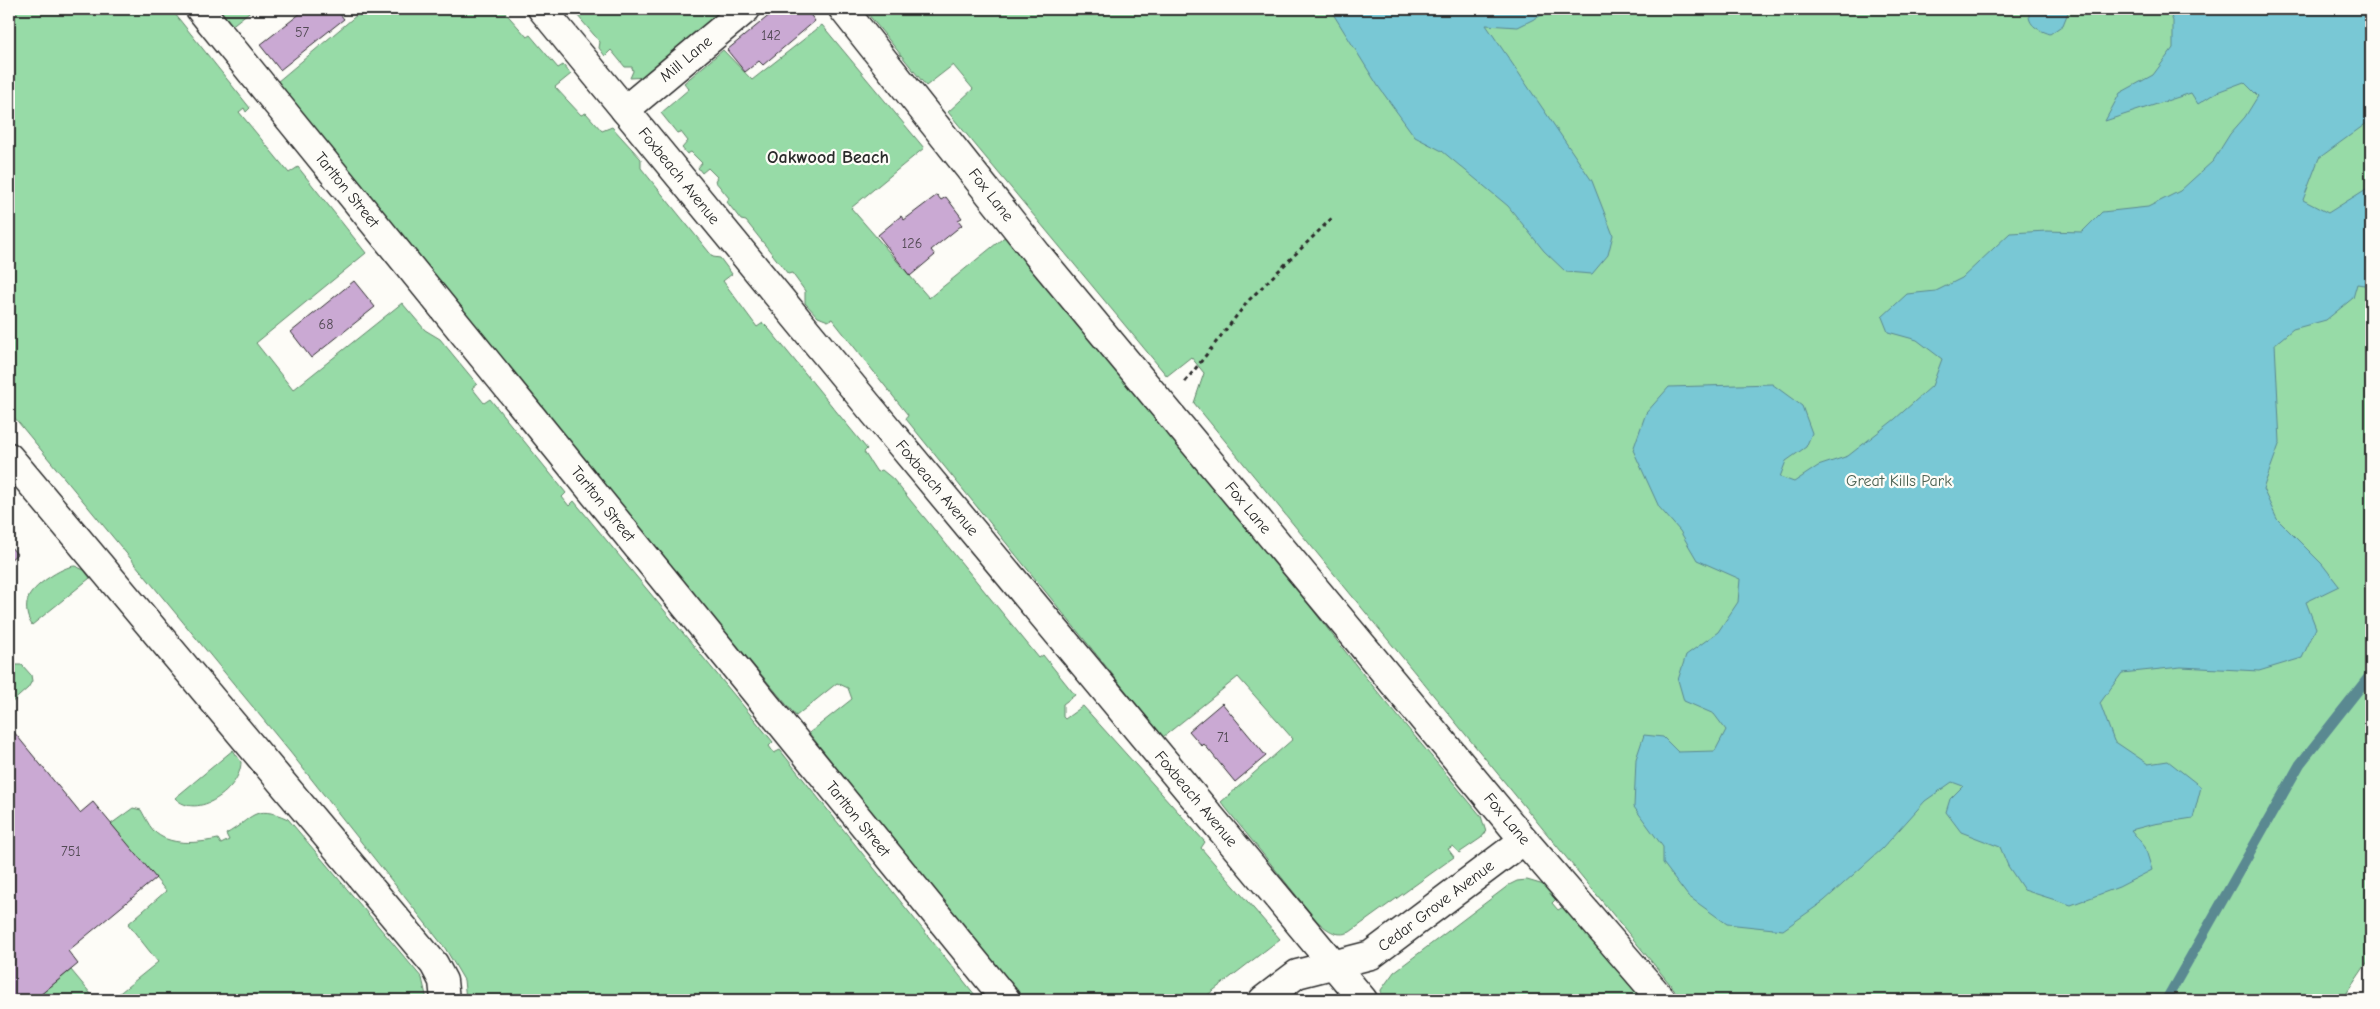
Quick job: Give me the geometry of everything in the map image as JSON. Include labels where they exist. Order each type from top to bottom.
[{"type":"street","name":"Tarlton Street","points":[[200,9],[1006,1000]]},
{"type":"street","name":"Foxbeach Avenue","points":[[542,9],[867,404],[1363,1000]]},
{"type":"street","name":"Mill Lane","points":[[625,110],[746,9]]},
{"type":"street","name":"Fox Lane","points":[[843,9],[1037,254],[1524,840],[1662,1000]]},
{"type":"street","points":[[9,456],[434,964],[443,982],[445,1000]]},
{"type":"street","name":"Cedar Grove Avenue","points":[[1263,1000],[1298,974],[1371,954],[1524,840]]},
{"type":"path","points":[[1166,408],[1217,339],[1249,300],[1332,218]]},
{"type":"green space","points":[[9,9],[171,9],[250,108],[246,112],[244,108],[239,112],[289,173],[298,167],[366,253],[256,343],[293,390],[402,303],[425,330],[440,339],[477,384],[472,388],[484,403],[490,399],[566,493],[562,497],[569,506],[574,501],[773,742],[769,746],[774,753],[780,750],[979,1000],[466,1000],[464,980],[445,948],[290,752],[9,411]]},
{"type":"green space","points":[[216,9],[253,9],[230,27]]},
{"type":"green space","points":[[364,9],[502,9],[527,37],[530,35],[558,68],[563,65],[571,74],[555,87],[581,115],[586,113],[602,131],[612,127],[641,159],[641,168],[713,257],[720,258],[732,274],[723,281],[757,327],[763,323],[769,329],[867,449],[864,452],[877,472],[882,470],[893,479],[1039,658],[1043,655],[1075,695],[1063,704],[1063,717],[1065,719],[1083,706],[1205,842],[1201,848],[1280,939],[1201,1000],[1021,1000],[809,733],[852,699],[848,688],[837,683],[796,716],[585,464],[454,298],[277,82]]},
{"type":"green space","points":[[584,9],[730,9],[648,77],[630,78],[633,71],[632,67],[625,67],[611,50],[605,56],[599,48],[600,42],[577,15]]},
{"type":"green space","name":"Great Kills Park","points":[[864,9],[2371,9],[2371,957],[2342,1000],[1683,1000],[1194,403],[1204,373],[1191,357],[1167,376],[948,112],[973,89],[953,65],[926,86]]},
{"type":"green space","points":[[822,25],[924,148],[851,208],[929,298],[1007,235],[1254,534],[1362,673],[1481,816],[1486,832],[1481,838],[1459,853],[1453,846],[1448,849],[1454,857],[1350,932],[1345,934],[1336,933],[1327,929],[1316,920],[1221,802],[1293,739],[1238,677],[1163,737],[906,419],[908,415],[832,319],[828,321],[818,317],[805,303],[805,291],[792,273],[788,274],[746,221],[741,220],[727,202],[729,198],[715,181],[717,177],[708,168],[702,173],[698,168],[702,163],[691,152],[687,154],[682,148],[688,141],[681,132],[677,133],[661,113],[689,89],[684,83],[723,50],[752,80]]},
{"type":"green space","points":[[75,566],[84,570],[90,578],[32,625],[27,609],[30,594],[48,578],[63,569]]},
{"type":"green space","points":[[12,665],[22,665],[31,675],[32,681],[28,688],[10,704],[9,667]]},
{"type":"green space","points":[[233,750],[241,762],[234,782],[226,791],[206,804],[195,806],[184,804],[175,798]]},
{"type":"green space","points":[[133,808],[141,810],[151,828],[159,835],[167,839],[184,842],[202,842],[218,839],[221,844],[229,840],[226,834],[248,818],[260,813],[267,812],[288,819],[422,978],[427,1000],[111,1000],[158,962],[128,924],[166,891],[111,824]]},
{"type":"green space","points":[[1527,880],[1544,885],[1557,898],[1552,903],[1558,910],[1563,907],[1642,1000],[1382,1000],[1381,990],[1394,972],[1509,885],[1517,881]]},
{"type":"green space","points":[[71,970],[96,1000],[34,1000]]},
{"type":"water","points":[[1330,9],[1554,9],[1518,27],[1486,25],[1592,181],[1613,235],[1608,255],[1592,274],[1566,272],[1544,251],[1508,206],[1442,151],[1415,137],[1378,86]]},
{"type":"water","points":[[2029,9],[2069,10],[2063,25],[2050,34],[2031,23]]},
{"type":"water","points":[[2168,9],[2371,9],[2371,120],[2319,158],[2303,200],[2328,213],[2371,186],[2371,286],[2357,284],[2353,298],[2326,320],[2293,329],[2275,344],[2280,442],[2263,489],[2277,519],[2322,564],[2339,586],[2306,602],[2316,628],[2302,658],[2259,671],[2181,667],[2122,673],[2100,703],[2114,741],[2148,764],[2168,761],[2201,787],[2193,818],[2154,824],[2131,830],[2145,847],[2152,870],[2119,887],[2071,905],[2024,890],[2008,866],[2000,847],[1961,832],[1946,812],[1950,799],[1963,786],[1952,782],[1925,801],[1882,849],[1824,901],[1783,930],[1727,924],[1688,896],[1663,863],[1663,847],[1634,807],[1636,759],[1644,735],[1663,737],[1678,752],[1715,751],[1726,730],[1714,714],[1684,701],[1678,680],[1686,655],[1718,632],[1738,602],[1740,579],[1697,560],[1680,531],[1659,507],[1633,450],[1646,413],[1669,387],[1772,384],[1802,406],[1812,433],[1806,447],[1786,461],[1780,477],[1794,482],[1818,466],[1848,456],[1895,419],[1932,386],[1942,359],[1917,340],[1888,332],[1882,317],[1907,294],[1936,291],[1962,278],[2010,233],[2082,232],[2102,212],[2148,207],[2180,191],[2213,161],[2230,134],[2245,117],[2258,96],[2244,82],[2217,92],[2198,104],[2191,93],[2105,121],[2120,93],[2153,75],[2173,48],[2173,21]]},
{"type":"building","points":[[306,9],[336,9],[344,19],[280,70],[260,45]]},
{"type":"building","points":[[777,9],[806,9],[815,21],[763,65],[759,61],[745,72],[727,50]]},
{"type":"building","points":[[937,195],[941,200],[946,197],[962,218],[958,220],[962,225],[931,250],[935,255],[910,276],[878,235],[901,216],[904,220]]},
{"type":"building","points":[[354,281],[375,307],[311,358],[291,332]]},
{"type":"building","points":[[9,545],[17,554],[9,561]]},
{"type":"building","points":[[1222,703],[1266,756],[1235,782],[1204,744],[1202,746],[1189,731]]},
{"type":"building","points":[[9,726],[80,813],[93,802],[156,878],[68,951],[78,964],[34,1000],[9,1000]]},
{"type":"waterway","points":[[2166,1000],[2300,764],[2371,674]]},
{"type":"district","name":"Oakwood Beach","points":[[828,157]]}]
